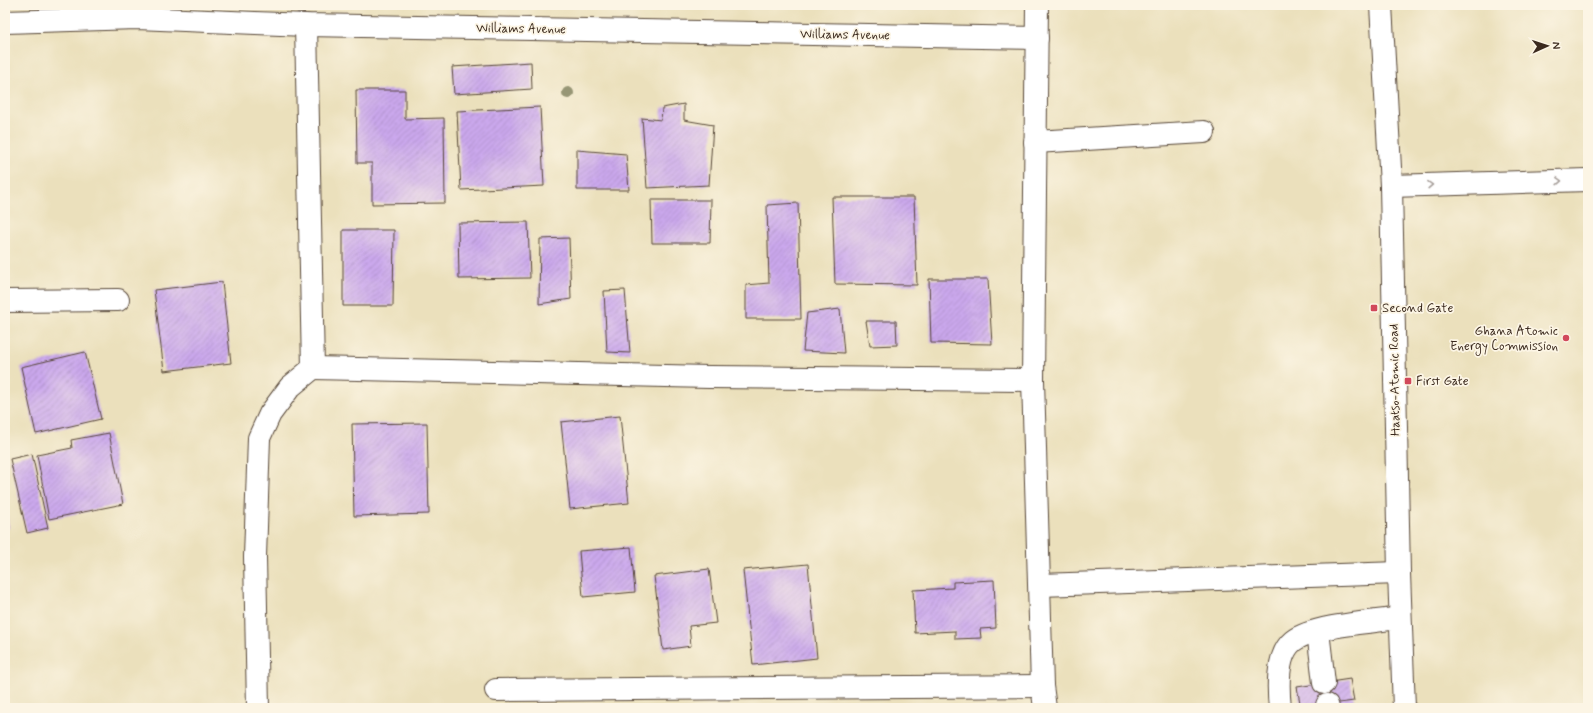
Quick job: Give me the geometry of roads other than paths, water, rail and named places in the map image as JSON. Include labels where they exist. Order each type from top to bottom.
[{"type":"street","points":[[1037,5],[1033,380],[1042,686],[1044,708]]},
{"type":"street","name":"Haatso-Atomic Road","points":[[1381,5],[1390,186],[1398,573],[1404,708]]},
{"type":"street","name":"Williams Avenue","points":[[5,22],[137,18],[306,25],[1037,38]]},
{"type":"street","points":[[306,25],[313,368]]},
{"type":"street","points":[[1035,142],[1204,132]]},
{"type":"street","points":[[1390,186],[1588,180]]},
{"type":"street","points":[[5,301],[118,300]]},
{"type":"street","points":[[258,708],[255,557],[259,438],[270,414],[290,387],[313,368],[709,378],[1033,380]]},
{"type":"street","points":[[1040,585],[1398,573]]},
{"type":"street","points":[[1280,708],[1278,694],[1281,666],[1287,649],[1293,642],[1304,635],[1318,630],[1400,618]]},
{"type":"street","points":[[1318,630],[1324,683]]},
{"type":"street","points":[[496,690],[1042,686]]},
{"type":"place","name":"Second Gate","points":[[1374,308]]},
{"type":"place","name":"Ghana Atomic Energy Commission","points":[[1566,338]]},
{"type":"place","name":"First Gate","points":[[1408,381]]}]
